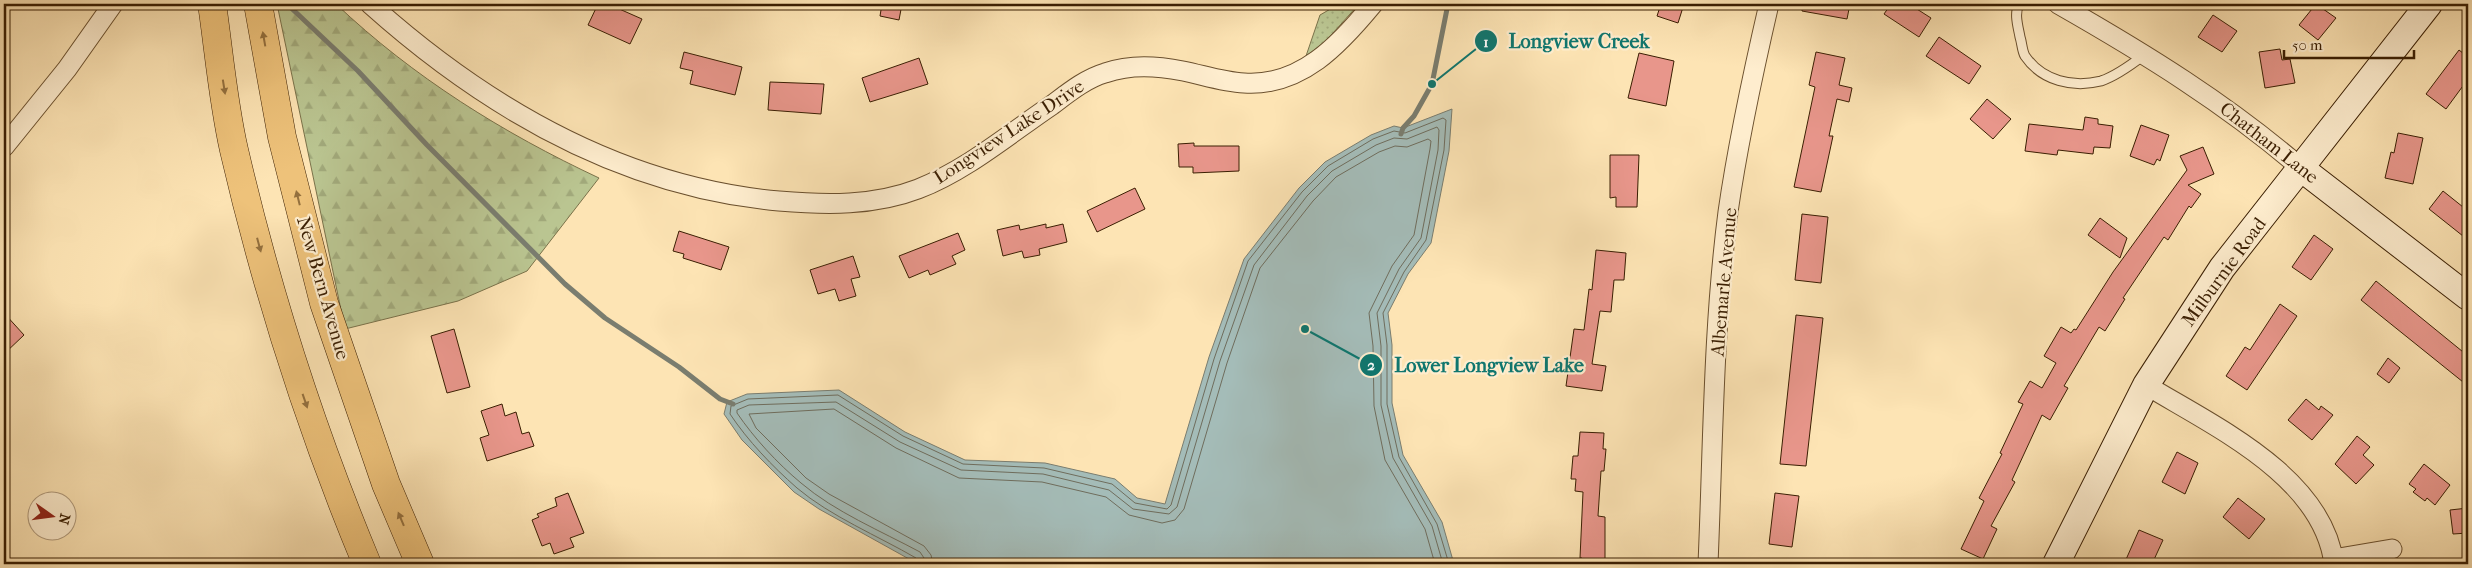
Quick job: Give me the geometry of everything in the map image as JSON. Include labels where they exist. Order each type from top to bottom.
[{"type":"main road","points":[[212,4],[234,148],[270,290],[294,371],[332,480],[367,564]]},
{"type":"main road","name":"New Bern Avenue","points":[[258,4],[282,137],[324,303],[386,484],[420,564]]},
{"type":"street","points":[[4,147],[68,69],[114,4]]},
{"type":"street","name":"Longview Lake Drive","points":[[370,4],[450,70],[509,110],[610,160],[637,171],[702,190],[739,197],[833,203],[869,201],[896,196],[940,180],[1080,86],[1105,72],[1137,67],[1160,67],[1247,83],[1290,76],[1306,68],[1329,52],[1347,35],[1373,4]]},
{"type":"street","name":"Albemarle Avenue","points":[[1708,564],[1720,317],[1728,213],[1742,122],[1769,4]]},
{"type":"street","name":"Milburnie Road","points":[[2056,564],[2146,386],[2222,268],[2302,169],[2429,4]]},
{"type":"street","name":"Chatham Lane","points":[[2066,6],[2177,74],[2258,131],[2302,169],[2468,297]]},
{"type":"street","points":[[2146,386],[2223,432],[2278,470],[2303,496],[2314,513],[2334,561],[2392,549]]},
{"type":"lane","points":[[2019,4],[2016,10],[2017,24],[2024,55],[2045,76],[2077,84],[2102,80],[2126,68],[2144,55]]},
{"type":"green space","points":[[277,4],[336,4],[396,56],[460,102],[528,142],[599,178],[527,271],[458,301],[345,329]]},
{"type":"green space","points":[[1339,4],[1359,4],[1324,43],[1306,56],[1320,15]]},
{"type":"water","points":[[1452,109],[1449,151],[1431,243],[1408,274],[1388,313],[1392,345],[1392,403],[1403,455],[1442,522],[1454,564],[918,564],[819,509],[794,492],[742,440],[724,414],[727,402],[747,394],[839,390],[905,432],[965,460],[1045,463],[1115,479],[1137,498],[1165,504],[1209,357],[1244,259],[1299,188],[1325,162],[1371,135],[1394,126],[1403,128]]},
{"type":"building","points":[[598,4],[608,4],[642,19],[630,44],[588,25]]},
{"type":"building","points":[[882,4],[902,4],[899,20],[880,16]]},
{"type":"building","points":[[1661,4],[1684,4],[1678,23],[1657,16]]},
{"type":"building","points":[[1802,4],[1850,4],[1847,19],[1802,11]]},
{"type":"building","points":[[1891,4],[1909,4],[1931,18],[1919,37],[1884,14]]},
{"type":"building","points":[[2316,4],[2336,18],[2318,40],[2299,25]]},
{"type":"building","points":[[2213,15],[2237,31],[2222,52],[2198,37]]},
{"type":"building","points":[[1939,37],[1981,66],[1969,84],[1926,56]]},
{"type":"building","points":[[2280,49],[2282,60],[2290,59],[2295,83],[2265,88],[2259,52]]},
{"type":"building","points":[[2459,50],[2468,57],[2468,79],[2446,109],[2426,94]]},
{"type":"building","points":[[684,52],[742,67],[735,95],[690,84],[693,71],[680,68]]},
{"type":"building","points":[[1816,52],[1845,58],[1839,85],[1852,88],[1849,102],[1837,99],[1829,136],[1833,136],[1821,192],[1794,187],[1815,87],[1809,85]]},
{"type":"building","points":[[1639,53],[1674,61],[1666,106],[1628,98]]},
{"type":"building","points":[[919,58],[928,84],[870,102],[862,78]]},
{"type":"building","points":[[770,82],[824,84],[821,114],[768,110]]},
{"type":"building","points":[[1987,99],[2011,119],[1993,139],[1970,119]]},
{"type":"building","points":[[2085,117],[2098,119],[2098,124],[2113,126],[2110,148],[2094,147],[2093,154],[2058,150],[2057,155],[2025,151],[2029,124],[2083,130]]},
{"type":"building","points":[[2141,125],[2169,135],[2160,161],[2157,159],[2154,165],[2130,156]]},
{"type":"building","points":[[2398,133],[2423,138],[2413,184],[2385,178],[2391,152],[2394,153]]},
{"type":"building","points":[[1194,143],[1194,146],[1239,146],[1239,171],[1193,173],[1193,167],[1179,167],[1178,144]]},
{"type":"building","points":[[2203,147],[2214,174],[2188,185],[2201,194],[2191,208],[2189,206],[2168,240],[2164,237],[2123,298],[2125,299],[2105,331],[2099,327],[2064,386],[2068,388],[2050,420],[2042,415],[2012,480],[2015,482],[1991,526],[1997,529],[1983,559],[1961,549],[1984,501],[1979,498],[2002,454],[2000,453],[2023,404],[2018,402],[2030,381],[2042,388],[2056,363],[2044,356],[2061,327],[2071,333],[2074,329],[2076,330],[2113,272],[2187,170],[2180,156]]},
{"type":"building","points":[[1610,155],[1639,155],[1637,207],[1616,207],[1616,197],[1610,198]]},
{"type":"building","points":[[1135,188],[1145,209],[1097,232],[1087,211]]},
{"type":"building","points":[[2443,191],[2468,211],[2468,240],[2429,209]]},
{"type":"building","points":[[1802,214],[1828,217],[1821,283],[1795,280]]},
{"type":"building","points":[[2100,218],[2127,238],[2120,258],[2088,235]]},
{"type":"building","points":[[1046,224],[1046,228],[1063,224],[1067,242],[1039,249],[1040,255],[1024,258],[1022,251],[1003,256],[997,230],[1019,225],[1020,230]]},
{"type":"building","points":[[679,231],[729,247],[721,270],[683,258],[684,254],[673,251]]},
{"type":"building","points":[[958,233],[965,250],[952,256],[956,264],[930,275],[928,270],[909,278],[899,256]]},
{"type":"building","points":[[2314,235],[2333,249],[2311,280],[2292,267]]},
{"type":"building","points":[[1596,250],[1626,253],[1624,280],[1614,280],[1611,312],[1600,311],[1592,364],[1606,366],[1602,391],[1566,386],[1574,329],[1584,330],[1589,289],[1592,290]]},
{"type":"building","points":[[853,256],[860,277],[851,279],[856,296],[839,301],[835,289],[818,294],[810,270]]},
{"type":"building","points":[[2376,281],[2468,356],[2468,386],[2361,300]]},
{"type":"building","points":[[2280,304],[2297,316],[2247,390],[2226,376],[2245,347],[2250,350]]},
{"type":"building","points":[[4,313],[24,335],[4,354]]},
{"type":"building","points":[[1796,315],[1823,318],[1806,466],[1780,464]]},
{"type":"building","points":[[454,329],[470,387],[447,393],[431,336]]},
{"type":"building","points":[[2388,358],[2400,368],[2389,383],[2377,374]]},
{"type":"building","points":[[2306,399],[2319,410],[2321,406],[2333,415],[2312,440],[2288,420]]},
{"type":"building","points":[[502,404],[505,416],[516,412],[522,434],[529,432],[534,446],[487,461],[480,438],[489,435],[481,411]]},
{"type":"building","points":[[1580,432],[1604,433],[1603,449],[1606,449],[1604,471],[1601,471],[1598,516],[1605,517],[1605,564],[1582,564],[1582,558],[1580,558],[1583,492],[1575,491],[1576,479],[1571,479],[1573,456],[1578,456]]},
{"type":"building","points":[[2357,436],[2370,447],[2363,455],[2374,465],[2356,484],[2335,464]]},
{"type":"building","points":[[2177,452],[2198,463],[2185,494],[2162,482]]},
{"type":"building","points":[[2424,464],[2450,485],[2435,505],[2427,498],[2425,501],[2413,492],[2416,489],[2409,484]]},
{"type":"building","points":[[568,493],[584,533],[570,538],[574,547],[554,554],[550,543],[542,546],[532,520],[539,517],[537,514],[557,506],[555,498]]},
{"type":"building","points":[[1775,493],[1799,496],[1792,547],[1769,544]]},
{"type":"building","points":[[2238,498],[2265,519],[2249,539],[2223,517]]},
{"type":"building","points":[[2468,508],[2468,533],[2453,534],[2450,510]]},
{"type":"building","points":[[2139,530],[2163,540],[2152,564],[2124,564]]},
{"type":"waterway","points":[[287,4],[358,71],[427,145],[565,284],[605,318],[679,367],[720,399],[733,404]]},
{"type":"waterway","points":[[1401,134],[1403,128],[1414,116],[1432,84],[1448,4]]},
{"type":"place","name":"Longview Creek","points":[[1432,84]]},
{"type":"place","name":"Lower Longview Lake","points":[[1305,329]]}]
